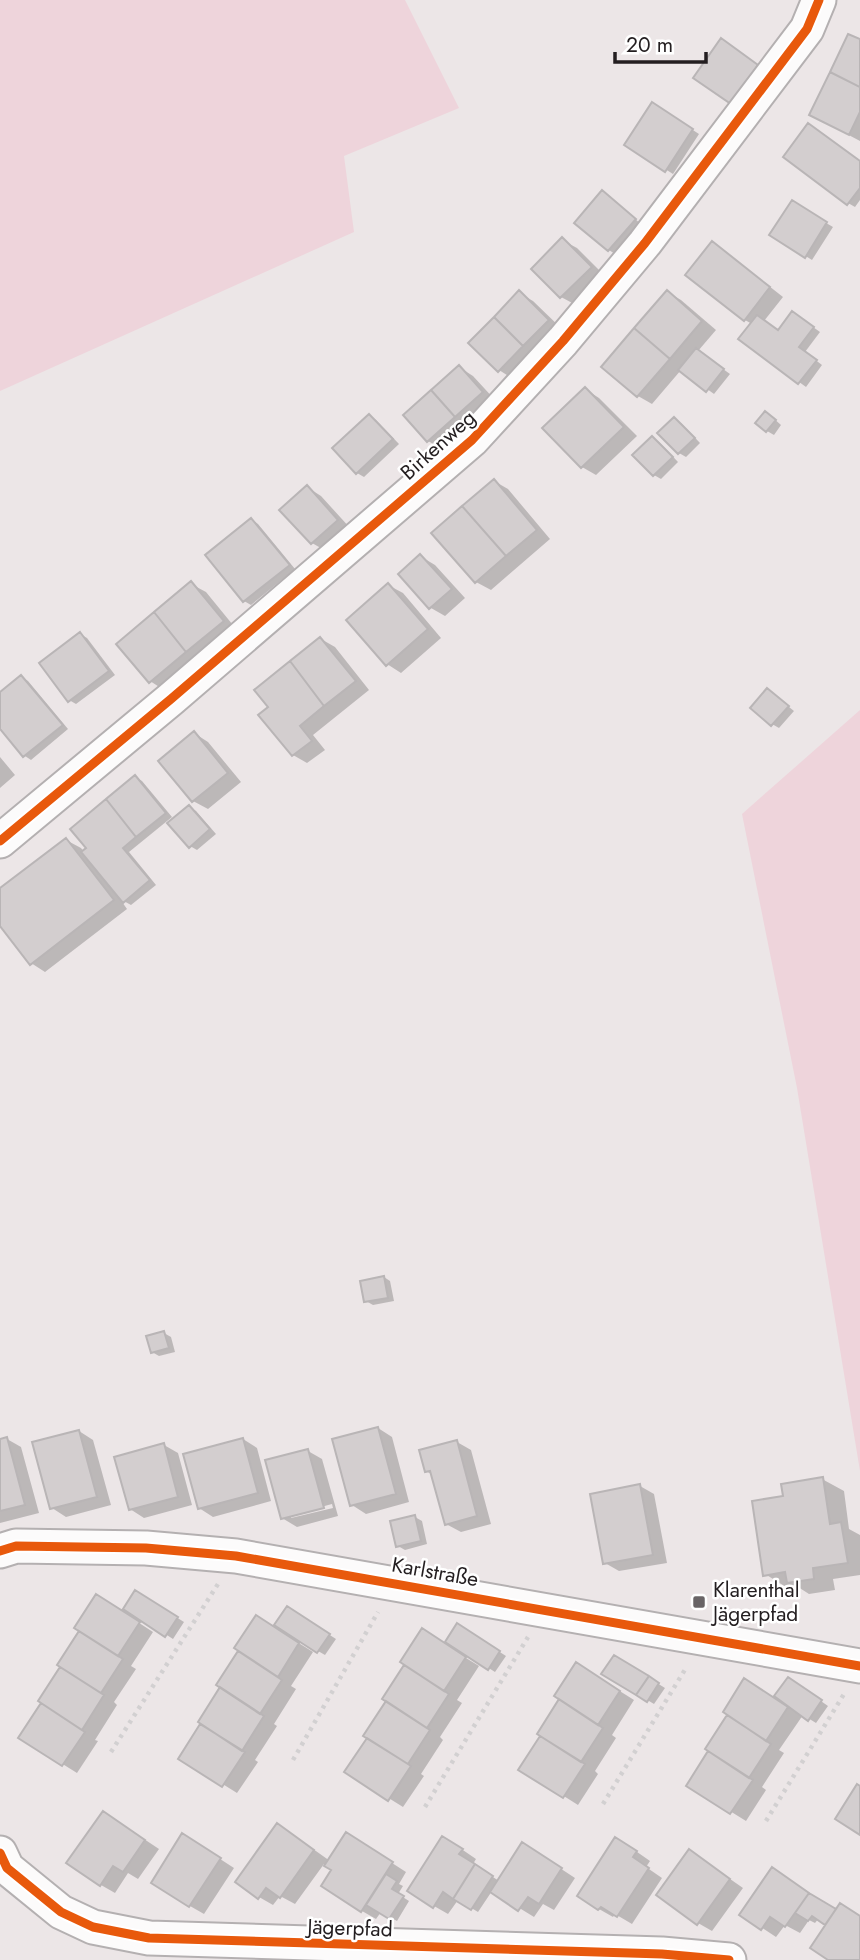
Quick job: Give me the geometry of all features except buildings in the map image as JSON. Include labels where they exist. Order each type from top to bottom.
[{"type":"street","name":"Birkenweg","points":[[0,841],[171,699],[472,440],[563,341],[645,243],[807,29],[819,0]]},
{"type":"street","name":"Karlstraße","points":[[0,1551],[16,1546],[146,1548],[236,1556],[704,1638],[853,1679]]},
{"type":"street","name":"Jägerpfad","points":[[0,1853],[7,1868],[61,1912],[93,1927],[149,1938],[662,1954],[729,1960]]},
{"type":"path","points":[[111,1752],[236,1556]]},
{"type":"path","points":[[293,1760],[395,1583]]},
{"type":"path","points":[[425,1807],[544,1611]]},
{"type":"path","points":[[603,1804],[704,1638]]},
{"type":"path","points":[[766,1821],[853,1679]]},
{"type":"shaded area","points":[[0,0],[405,0],[459,108],[344,156],[354,232],[0,391]]},
{"type":"shaded area","points":[[860,710],[860,1471],[797,1088],[742,814]]},
{"type":"cycle path","points":[[0,841],[171,699],[472,440],[563,341],[645,243],[807,29],[819,0]]},
{"type":"cycle path","points":[[0,1551],[16,1546],[146,1548],[236,1556],[860,1666]]},
{"type":"cycle path","points":[[0,1853],[7,1868],[61,1912],[93,1927],[149,1938],[662,1954],[729,1960]]},
{"type":"place","name":"Klarenthal Jägerpfad","points":[[699,1602]]}]
